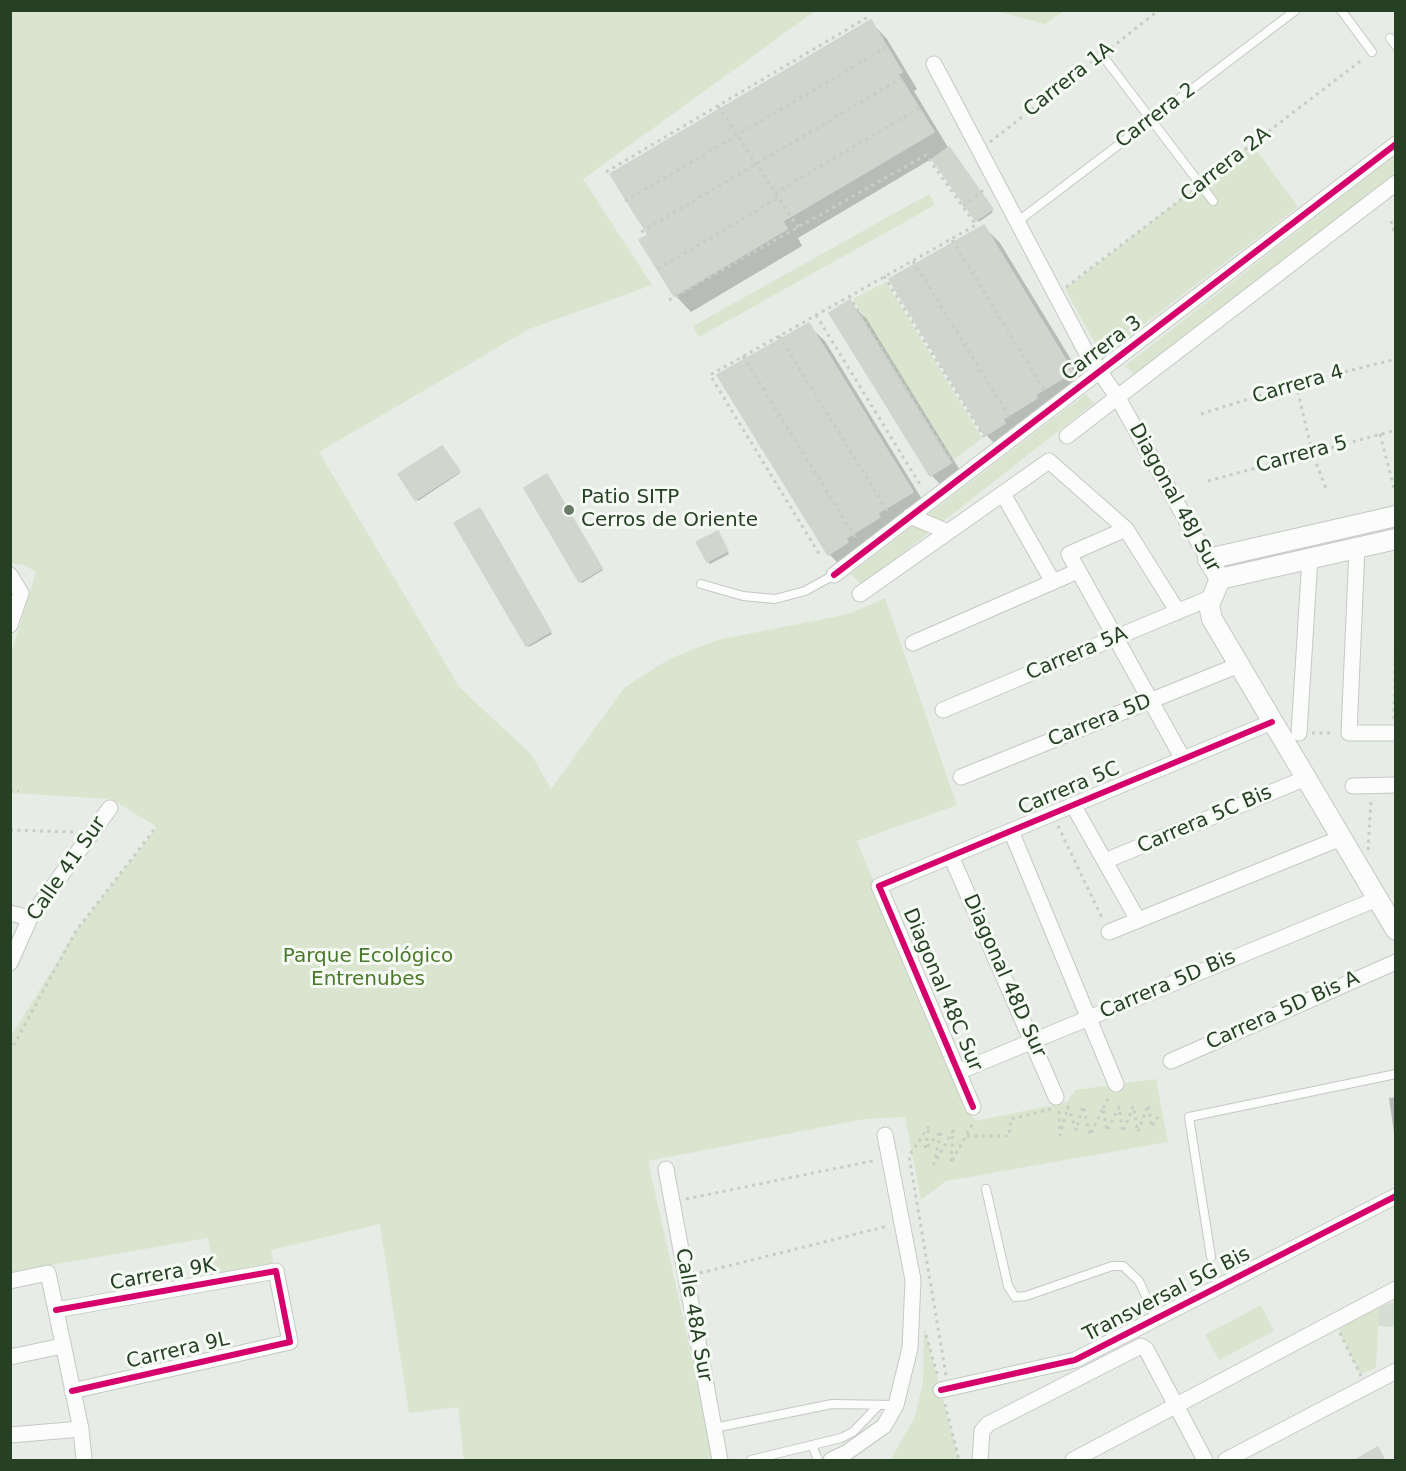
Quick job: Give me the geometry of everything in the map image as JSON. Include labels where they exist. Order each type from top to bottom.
[{"type":"street","name":"Diagonal 48J Sur","points":[[934,64],[1098,373],[1118,398],[1220,579],[1210,598],[1209,611],[1212,619],[1395,930]]},
{"type":"street","name":"Carrera 3","points":[[831,578],[1395,144]]},
{"type":"street","points":[[1067,436],[1395,183]]},
{"type":"street","points":[[860,594],[1049,461],[1126,529],[1178,612]]},
{"type":"street","points":[[1003,494],[1053,582]]},
{"type":"street","points":[[910,516],[948,532]]},
{"type":"street","points":[[1208,559],[1395,516]]},
{"type":"street","points":[[1126,529],[1069,554],[1184,759]]},
{"type":"street","points":[[1220,579],[1395,538]]},
{"type":"street","points":[[1357,547],[1349,733],[1395,733]]},
{"type":"street","points":[[1299,733],[1310,558]]},
{"type":"street","points":[[913,642],[1078,571]]},
{"type":"street","points":[[10,625],[21,594],[13,578]]},
{"type":"street","name":"Carrera 5A","points":[[944,710],[1210,598]]},
{"type":"street","name":"Carrera 5D","points":[[961,777],[1239,665]]},
{"type":"street","name":"Carrera 5C","points":[[879,886],[1272,722]]},
{"type":"street","name":"Carrera 5C Bis","points":[[1105,861],[1306,778]]},
{"type":"street","points":[[1353,786],[1395,785]]},
{"type":"street","points":[[1073,805],[1138,920]]},
{"type":"street","name":"Calle 41 Sur","points":[[10,963],[30,918],[110,808]]},
{"type":"street","points":[[1011,831],[1116,1084]]},
{"type":"street","points":[[1109,932],[1341,838]]},
{"type":"street","name":"Diagonal 48D Sur","points":[[951,856],[1056,1097]]},
{"type":"street","name":"Diagonal 48C Sur","points":[[879,886],[974,1107]]},
{"type":"street","name":"Carrera 5D Bis","points":[[958,1072],[1377,899]]},
{"type":"street","points":[[10,913],[30,918]]},
{"type":"street","name":"Carrera 5D Bis A","points":[[1171,1061],[1395,962]]},
{"type":"street","points":[[831,1461],[884,1426],[896,1405],[910,1348],[913,1280],[885,1135]]},
{"type":"street","name":"Calle 48A Sur","points":[[666,1169],[720,1461]]},
{"type":"street","name":"Transversal 5G Bis","points":[[945,1389],[1075,1360],[1395,1196]]},
{"type":"street","name":"Carrera 9K","points":[[56,1310],[276,1271],[290,1342]]},
{"type":"street","points":[[10,1281],[48,1274],[81,1429],[84,1461]]},
{"type":"street","points":[[1073,1461],[1395,1289]]},
{"type":"street","name":"Carrera 9L","points":[[72,1391],[290,1342]]},
{"type":"street","points":[[10,1357],[62,1346]]},
{"type":"street","name":"Transversal 5G Bis","points":[[980,1461],[982,1431],[988,1424],[1135,1347],[1146,1349],[1177,1406]]},
{"type":"street","points":[[1226,1461],[1395,1371]]},
{"type":"street","points":[[1177,1406],[1205,1461]]},
{"type":"street","points":[[10,1435],[81,1429]]},
{"type":"lane","name":"Carrera 2","points":[[1017,222],[1296,10]]},
{"type":"lane","points":[[1341,10],[1372,52]]},
{"type":"lane","points":[[1390,38],[1395,46]]},
{"type":"lane","points":[[1102,55],[1213,201]]},
{"type":"lane","points":[[701,584],[743,596],[775,599],[805,591],[831,578]]},
{"type":"lane","points":[[1211,1257],[1189,1117],[1395,1074]]},
{"type":"lane","points":[[986,1189],[1008,1286],[1015,1297],[1026,1296],[1112,1266],[1123,1266],[1139,1281],[1156,1318]]},
{"type":"lane","points":[[713,1429],[832,1404],[877,1407],[896,1405]]},
{"type":"lane","points":[[751,1461],[812,1446],[853,1432],[877,1407]]},
{"type":"lane","points":[[812,1446],[818,1461]]},
{"type":"path","points":[[606,172],[868,17]]},
{"type":"path","points":[[625,201],[887,46]]},
{"type":"path","points":[[641,232],[903,77]]},
{"type":"path","points":[[718,105],[798,227]]},
{"type":"path","points":[[775,193],[921,107]]},
{"type":"path","points":[[669,300],[926,155],[976,225],[710,375],[821,557]]},
{"type":"path","points":[[963,206],[988,186]]},
{"type":"path","points":[[658,269],[778,198]]},
{"type":"path","points":[[1391,221],[1395,237]]},
{"type":"path","points":[[951,239],[1045,391]]},
{"type":"path","points":[[913,260],[1010,418]]},
{"type":"path","points":[[884,276],[984,437]]},
{"type":"path","points":[[849,296],[952,463]]},
{"type":"path","points":[[816,315],[921,486]]},
{"type":"path","points":[[779,336],[888,512]]},
{"type":"path","points":[[743,356],[855,537]]},
{"type":"path","points":[[1296,384],[1312,452],[1327,491]]},
{"type":"path","points":[[1380,434],[1394,488]]},
{"type":"path","points":[[1395,612],[1395,733]]},
{"type":"path","points":[[1299,733],[1349,733]]},
{"type":"path","points":[[1366,881],[1372,786]]},
{"type":"path","points":[[10,790],[19,791]]},
{"type":"path","points":[[1052,814],[1109,932]]},
{"type":"path","points":[[10,1052],[76,931],[157,826]]},
{"type":"path","points":[[10,830],[92,833]]},
{"type":"path","points":[[967,1136],[1009,1136],[1011,1119],[1059,1107],[1060,1135],[1068,1107],[1076,1130],[1083,1106],[1090,1135],[1103,1108],[1107,1131],[1119,1107],[1123,1132],[1133,1106],[1138,1132],[1148,1105],[1152,1127],[1161,1113]]},
{"type":"path","points":[[959,1461],[945,1389],[909,1156],[929,1126],[924,1149],[940,1131],[934,1164],[953,1131],[951,1162],[977,1115],[974,1107]]},
{"type":"path","points":[[673,1202],[891,1157]]},
{"type":"path","points":[[687,1277],[901,1222]]},
{"type":"path","points":[[1335,1322],[1366,1388]]},
{"type":"path","points":[[924,1327],[945,1389]]},
{"type":"shaded area","points":[[1395,1301],[1395,1327],[1377,1326],[1379,1308]]},
{"type":"green space","name":"Parque Ecológico Entrenubes","points":[[11,11],[815,11],[583,179],[652,285],[529,329],[319,452],[460,688],[531,754],[551,789],[624,688],[669,659],[717,640],[849,614],[885,598],[957,805],[857,841],[966,1109],[976,1121],[1067,1102],[1075,1090],[1156,1079],[1168,1142],[946,1181],[921,1200],[905,1117],[864,1119],[648,1161],[713,1452],[709,1460],[464,1460],[458,1407],[409,1413],[380,1224],[271,1250],[274,1268],[215,1278],[208,1238],[11,1272],[10,1038],[76,931],[157,827],[111,799],[11,793],[11,653],[36,572],[24,565],[10,563]]},
{"type":"green space","points":[[996,11],[1064,11],[1045,24]]},
{"type":"green space","points":[[1252,144],[1298,207],[1102,356],[1065,289]]},
{"type":"green space","points":[[1395,155],[1395,174],[1135,375],[1125,366]]},
{"type":"green space","points":[[929,194],[935,205],[699,337],[693,326]]},
{"type":"green space","points":[[886,282],[982,438],[954,460],[853,299]]},
{"type":"green space","points":[[1086,394],[1094,403],[862,585],[850,574]]},
{"type":"green space","points":[[1261,1305],[1274,1331],[1219,1360],[1205,1335]]},
{"type":"green space","points":[[1379,1308],[1376,1368],[1360,1374],[1338,1328]]},
{"type":"green space","points":[[924,1327],[959,1460],[890,1460],[914,1419],[923,1383]]},
{"type":"building","points":[[871,20],[902,72],[898,74],[934,132],[783,221],[787,229],[674,296],[639,240],[648,235],[610,174]]},
{"type":"building","points":[[949,147],[993,209],[976,221],[932,159]]},
{"type":"building","points":[[984,225],[1073,372],[1035,395],[1037,398],[1003,419],[1005,423],[985,436],[889,279]]},
{"type":"building","points":[[850,300],[951,463],[930,476],[829,313]]},
{"type":"building","points":[[809,323],[913,492],[878,513],[880,517],[846,538],[848,542],[828,555],[717,375]]},
{"type":"building","points":[[442,446],[460,471],[415,500],[398,474]]},
{"type":"building","points":[[547,474],[602,568],[579,582],[524,488]]},
{"type":"building","points":[[480,508],[551,631],[526,646],[454,523]]},
{"type":"building","points":[[718,531],[728,551],[707,562],[696,542]]},
{"type":"building","points":[[1378,1447],[1385,1461],[1353,1461]]},
{"type":"cycle path","points":[[834,575],[1396,144]]},
{"type":"cycle path","points":[[973,1107],[879,886],[1272,722]]},
{"type":"cycle path","points":[[941,1390],[1075,1360],[1396,1196]]},
{"type":"cycle path","points":[[56,1310],[276,1271],[290,1342],[72,1391]]},
{"type":"place","name":"Patio SITP Cerros de Oriente","points":[[569,510]]}]
